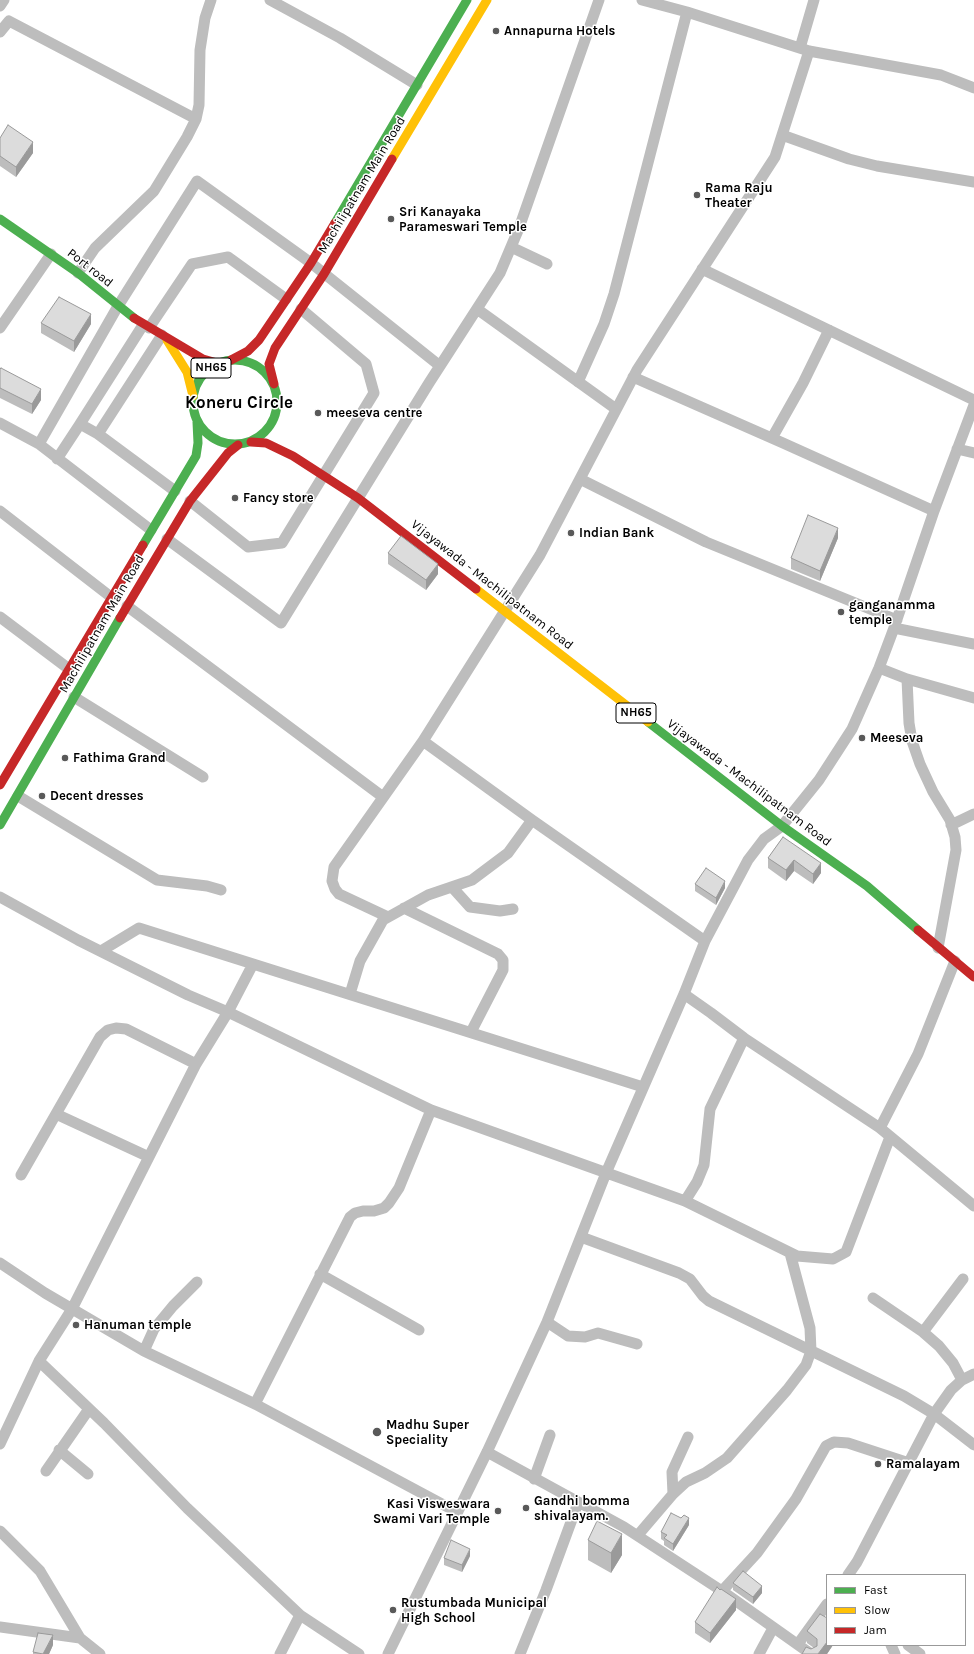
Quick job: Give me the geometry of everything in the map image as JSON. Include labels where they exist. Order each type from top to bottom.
[{"type":"main road","name":"Machilipatnam Main Road","points":[[231,360],[248,351],[259,340],[311,263],[468,0]]},
{"type":"main road","name":"Machilipatnam Main Road","points":[[274,384],[269,364],[275,348],[324,274],[487,0]]},
{"type":"main road","name":"Port road","points":[[0,219],[51,254],[146,326],[203,359],[217,364]]},
{"type":"main road","points":[[163,336],[186,372],[193,396]]},
{"type":"main road","name":"NH65","points":[[274,384],[267,374],[256,365],[244,361],[231,360],[217,364],[206,371],[197,382],[193,396],[193,409],[197,422],[204,432],[214,439],[226,444],[251,442],[268,430],[274,421]]},
{"type":"main road","points":[[274,384],[277,403],[274,421],[275,432]]},
{"type":"main road","name":"Machilipatnam Main Road","points":[[1,782],[196,456],[198,443],[197,422]]},
{"type":"main road","name":"Vijayawada - Machilipatnam Road","points":[[281,441],[293,456]]},
{"type":"main road","name":"Vijayawada - Machilipatnam Road","points":[[251,442],[266,443],[293,456],[358,498],[782,826],[867,886],[938,948],[974,977]]},
{"type":"main road","name":"Machilipatnam Main Road","points":[[0,825],[127,606],[190,501],[228,453],[238,444]]},
{"type":"street","points":[[0,6],[4,0]]},
{"type":"street","points":[[78,274],[95,248],[154,191],[187,137],[196,119],[199,105],[200,50],[205,18],[211,0]]},
{"type":"street","points":[[270,0],[340,38],[417,84]]},
{"type":"street","points":[[167,540],[281,623],[440,366],[500,273],[520,228],[599,0]]},
{"type":"street","points":[[642,0],[687,12],[804,49],[941,75],[974,88]]},
{"type":"street","points":[[388,917],[339,894],[332,881],[334,867],[423,741],[505,612],[540,555],[633,377],[775,157],[782,136],[804,49],[814,0]]},
{"type":"street","points":[[578,382],[604,324],[614,294],[687,12]]},
{"type":"street","points":[[0,32],[4,19],[196,119]]},
{"type":"street","points":[[782,136],[849,159],[877,166],[974,182]]},
{"type":"street","points":[[39,444],[118,306],[197,181],[311,263],[440,366]]},
{"type":"street","points":[[511,247],[547,264]]},
{"type":"street","points":[[0,328],[51,254]]},
{"type":"street","points":[[57,458],[146,326],[192,264],[228,257],[286,299]]},
{"type":"street","points":[[702,269],[974,400]]},
{"type":"street","points":[[190,501],[248,547],[282,543],[374,393],[366,364],[301,309]]},
{"type":"street","points":[[477,309],[616,409]]},
{"type":"street","points":[[772,438],[803,383],[829,330]]},
{"type":"street","points":[[98,434],[163,336]]},
{"type":"street","points":[[633,377],[934,511]]},
{"type":"street","points":[[388,1654],[487,1452],[546,1322],[606,1173],[684,994],[705,941],[748,860],[764,839],[782,826],[819,780],[852,728],[879,668],[896,624],[934,511],[974,405]]},
{"type":"street","points":[[0,423],[39,444],[151,530]]},
{"type":"street","points":[[80,424],[98,434],[175,491]]},
{"type":"street","points":[[957,449],[974,453]]},
{"type":"street","points":[[580,479],[706,542],[896,624],[974,644]]},
{"type":"street","points":[[0,511],[111,597]]},
{"type":"street","points":[[127,606],[383,797]]},
{"type":"street","points":[[0,617],[69,669]]},
{"type":"street","points":[[879,668],[907,679],[974,698]]},
{"type":"street","points":[[907,679],[909,723],[912,741],[920,764],[952,825],[955,836],[956,850],[938,948]]},
{"type":"street","points":[[74,697],[203,778]]},
{"type":"street","points":[[423,741],[532,820],[705,941]]},
{"type":"street","points":[[18,796],[157,880],[208,886],[221,890]]},
{"type":"street","points":[[952,825],[974,814]]},
{"type":"street","points":[[350,994],[360,961],[383,920],[428,895],[472,880],[508,853],[532,820]]},
{"type":"street","points":[[452,887],[470,907],[500,911],[513,909]]},
{"type":"street","points":[[0,898],[188,995],[228,1012],[431,1110],[685,1201],[797,1256],[833,1259],[846,1252],[890,1137]]},
{"type":"street","points":[[404,908],[498,954],[503,960],[504,970],[471,1032]]},
{"type":"street","points":[[101,951],[139,928],[643,1087]]},
{"type":"street","points":[[880,1128],[918,1054],[955,961]]},
{"type":"street","points":[[0,1444],[39,1361],[72,1309],[196,1064],[228,1012],[253,964]]},
{"type":"street","points":[[684,994],[712,1012],[744,1038],[880,1128],[974,1206]]},
{"type":"street","points":[[21,1175],[100,1038],[108,1030],[116,1028],[126,1029],[196,1064]]},
{"type":"street","points":[[685,1201],[697,1182],[704,1165],[710,1109],[744,1038]]},
{"type":"street","points":[[255,1404],[350,1217],[359,1212],[374,1211],[384,1208],[389,1204],[398,1188],[431,1110]]},
{"type":"street","points":[[56,1114],[149,1157]]},
{"type":"street","points":[[580,1237],[679,1273],[690,1279],[703,1296],[709,1301],[881,1384],[934,1414],[974,1445]]},
{"type":"street","points":[[638,1535],[673,1494],[686,1482],[705,1473],[727,1458],[787,1390],[806,1365],[811,1351],[810,1328],[790,1253]]},
{"type":"street","points":[[0,1263],[72,1309],[144,1351],[255,1404],[457,1512]]},
{"type":"street","points":[[320,1274],[419,1330]]},
{"type":"street","points":[[923,1332],[963,1279]]},
{"type":"street","points":[[144,1351],[154,1329],[172,1306],[197,1282]]},
{"type":"street","points":[[873,1298],[923,1332],[946,1353],[962,1380]]},
{"type":"street","points":[[546,1322],[568,1336],[585,1338],[598,1333],[638,1344]]},
{"type":"street","points":[[39,1361],[187,1508],[300,1615],[359,1654]]},
{"type":"street","points":[[849,1574],[934,1414],[951,1390],[962,1380],[974,1374]]},
{"type":"street","points":[[46,1471],[59,1450],[89,1409]]},
{"type":"street","points":[[534,1479],[550,1435]]},
{"type":"street","points":[[673,1494],[672,1472],[688,1437]]},
{"type":"street","points":[[722,1591],[757,1553],[791,1505],[826,1446],[834,1442],[848,1443],[909,1463]]},
{"type":"street","points":[[59,1450],[88,1474]]},
{"type":"street","points":[[487,1452],[638,1535],[722,1591],[811,1654]]},
{"type":"street","points":[[520,1654],[544,1597],[578,1502]]},
{"type":"street","points":[[0,1531],[40,1571],[80,1638],[100,1654]]},
{"type":"street","points":[[798,1644],[826,1605]]},
{"type":"street","points":[[280,1654],[300,1615]]},
{"type":"street","points":[[0,1627],[80,1638]]},
{"type":"street","points":[[759,1654],[773,1628]]},
{"type":"street","points":[[909,1646],[920,1654]]},
{"type":"building","points":[[8,125],[33,142],[16,167],[0,156],[0,138]]},
{"type":"building","points":[[59,297],[91,314],[74,341],[41,323]]},
{"type":"building","points":[[1,368],[41,389],[32,404],[0,388]]},
{"type":"building","points":[[808,515],[838,528],[820,571],[791,558]]},
{"type":"building","points":[[401,536],[438,564],[426,580],[388,553]]},
{"type":"building","points":[[783,837],[821,863],[813,874],[794,860],[786,870],[768,858]]},
{"type":"building","points":[[706,868],[725,881],[716,898],[695,884]]},
{"type":"building","points":[[671,1513],[681,1518],[684,1515],[689,1518],[673,1544],[664,1538],[667,1535],[661,1532]]},
{"type":"building","points":[[597,1521],[622,1534],[611,1553],[588,1540]]},
{"type":"building","points":[[451,1540],[470,1549],[462,1565],[444,1558]]},
{"type":"building","points":[[743,1571],[762,1586],[753,1597],[733,1583]]},
{"type":"building","points":[[717,1587],[736,1599],[710,1633],[695,1622]]},
{"type":"building","points":[[820,1614],[826,1617],[826,1643],[818,1654],[802,1654],[806,1647],[811,1649],[817,1646],[817,1639],[807,1631]]},
{"type":"building","points":[[38,1633],[53,1635],[43,1654],[33,1652]]},
{"type":"traffic: fast","points":[[335,223],[467,0]]},
{"type":"traffic: fast","points":[[0,219],[78,273],[134,318]]},
{"type":"traffic: fast","points":[[227,360],[243,360],[259,367],[270,378],[277,394],[277,402],[277,410],[274,418],[265,432],[259,437],[243,444],[227,444],[211,437],[200,426],[193,410],[193,394],[200,378],[211,367],[227,360]]},
{"type":"traffic: fast","points":[[143,545],[196,456],[198,443],[197,422]]},
{"type":"traffic: fast","points":[[0,825],[120,618]]},
{"type":"traffic: fast","points":[[648,722],[782,826],[867,886],[918,930]]},
{"type":"traffic: slow","points":[[392,159],[487,0]]},
{"type":"traffic: slow","points":[[167,340],[187,372],[193,396]]},
{"type":"traffic: slow","points":[[476,589],[648,722]]},
{"type":"traffic: jam","points":[[274,384],[269,364],[275,348],[324,274],[392,159]]},
{"type":"traffic: jam","points":[[231,360],[248,351],[259,340],[311,263],[335,223]]},
{"type":"traffic: jam","points":[[134,318],[203,359],[217,363]]},
{"type":"traffic: jam","points":[[251,442],[266,443],[293,456],[358,498],[476,589]]},
{"type":"traffic: jam","points":[[120,618],[190,501],[228,453],[238,445]]},
{"type":"traffic: jam","points":[[0,785],[143,545]]},
{"type":"traffic: jam","points":[[918,930],[974,977]]},
{"type":"place","name":"Annapurna Hotels","points":[[496,31]]},
{"type":"place","name":"Rama Raju Theater","points":[[697,195]]},
{"type":"place","name":"Sri Kanayaka Parameswari Temple","points":[[391,219]]},
{"type":"place","name":"meeseva centre","points":[[318,413]]},
{"type":"place","name":"Fancy store","points":[[235,498]]},
{"type":"place","name":"Indian Bank","points":[[571,533]]},
{"type":"place","name":"ganganamma temple","points":[[841,612]]},
{"type":"place","name":"Meeseva","points":[[862,738]]},
{"type":"place","name":"Fathima Grand","points":[[65,758]]},
{"type":"place","name":"Decent dresses","points":[[42,796]]},
{"type":"place","name":"Hanuman temple","points":[[76,1325]]},
{"type":"place","name":"Madhu Super Speciality","points":[[377,1432]]},
{"type":"place","name":"Ramalayam","points":[[878,1464]]},
{"type":"place","name":"Gandhi bomma shivalayam.","points":[[526,1508]]},
{"type":"place","name":"Kasi Visweswara Swami Vari Temple","points":[[498,1511]]},
{"type":"place","name":"Rustumbada Municipal High School","points":[[393,1610]]},
{"type":"district","name":"Koneru Circle","points":[[239,403]]}]
